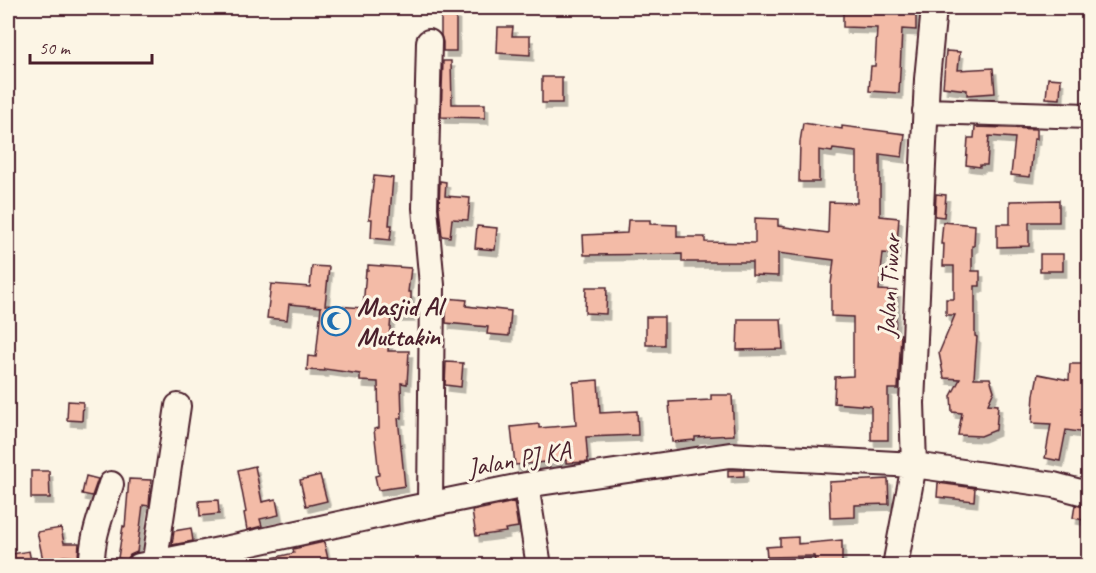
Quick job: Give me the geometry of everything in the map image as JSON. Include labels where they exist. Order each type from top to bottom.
[{"type":"street","name":"Jalan Tiwar","points":[[895,566],[914,465],[912,403],[927,79],[934,8]]},
{"type":"street","points":[[429,42],[424,208],[432,285],[430,504]]},
{"type":"street","points":[[926,111],[1089,116]]},
{"type":"street","points":[[149,564],[178,406]]},
{"type":"street","name":"Jalan PJ KA","points":[[149,564],[237,556],[430,504],[526,485],[730,455],[914,465],[1054,485],[1089,494]]},
{"type":"street","points":[[92,566],[92,546],[98,519],[111,484]]},
{"type":"street","points":[[526,485],[539,566]]},
{"type":"building","points":[[843,8],[916,11],[916,30],[902,29],[899,93],[869,91],[871,66],[875,66],[877,28],[843,27]]},
{"type":"building","points":[[441,13],[456,14],[456,51],[443,51]]},
{"type":"building","points":[[498,27],[513,27],[512,36],[530,36],[530,55],[497,53]]},
{"type":"building","points":[[946,51],[960,52],[958,70],[993,68],[995,93],[967,95],[967,90],[943,87]]},
{"type":"building","points":[[443,61],[451,61],[452,104],[485,104],[485,118],[441,117]]},
{"type":"building","points":[[542,77],[562,77],[562,103],[542,103]]},
{"type":"building","points":[[1048,78],[1061,79],[1060,99],[1046,98]]},
{"type":"building","points":[[803,123],[905,134],[902,157],[880,154],[880,216],[899,218],[896,254],[883,253],[879,290],[897,291],[895,334],[901,334],[898,389],[888,389],[888,440],[871,440],[871,406],[834,403],[835,377],[853,376],[853,317],[831,316],[834,260],[778,253],[778,276],[752,275],[752,262],[682,262],[682,254],[584,255],[583,235],[627,233],[628,220],[650,220],[650,224],[677,225],[677,237],[705,237],[705,242],[755,243],[755,218],[778,219],[778,226],[828,233],[829,202],[857,203],[857,152],[819,150],[819,182],[799,182]]},
{"type":"building","points":[[975,127],[1037,129],[1030,177],[1011,175],[1015,138],[989,136],[987,165],[980,165],[980,167],[966,165],[968,138],[974,138]]},
{"type":"building","points":[[374,176],[393,178],[390,240],[371,238],[372,219],[369,219]]},
{"type":"building","points":[[440,181],[446,182],[445,196],[470,198],[468,220],[452,219],[450,237],[442,236],[439,208]]},
{"type":"building","points":[[936,194],[946,195],[944,217],[935,216]]},
{"type":"building","points":[[1059,200],[1059,222],[1029,222],[1029,246],[997,247],[997,224],[1010,224],[1010,201]]},
{"type":"building","points":[[943,222],[975,225],[972,271],[980,271],[980,286],[975,286],[975,336],[977,337],[974,378],[990,378],[994,391],[988,404],[998,405],[996,430],[981,436],[958,435],[962,413],[952,412],[951,396],[960,379],[944,378],[939,353],[955,315],[946,315],[946,299],[954,299],[954,266],[943,266],[944,244],[941,244]]},
{"type":"building","points":[[477,226],[497,228],[495,250],[475,248]]},
{"type":"building","points":[[1040,254],[1063,254],[1063,271],[1040,271]]},
{"type":"building","points":[[368,265],[411,268],[408,292],[411,292],[411,316],[391,316],[388,351],[409,351],[407,384],[401,383],[402,418],[398,418],[405,486],[378,490],[375,476],[379,475],[374,429],[379,428],[378,382],[360,381],[360,374],[325,369],[325,371],[307,370],[308,356],[316,357],[321,307],[289,304],[287,320],[267,318],[271,284],[310,287],[312,266],[329,267],[325,305],[363,308]]},
{"type":"building","points":[[586,287],[607,287],[606,314],[585,313]]},
{"type":"building","points":[[446,298],[467,300],[466,306],[511,311],[509,336],[487,334],[488,327],[446,323]]},
{"type":"building","points":[[646,317],[664,317],[664,345],[646,345]]},
{"type":"building","points":[[738,319],[781,319],[783,349],[737,350]]},
{"type":"building","points":[[446,362],[463,363],[461,387],[445,385]]},
{"type":"building","points":[[1070,364],[1089,364],[1089,414],[1086,433],[1066,430],[1060,461],[1045,458],[1051,424],[1032,423],[1034,395],[1038,374],[1069,380]]},
{"type":"building","points":[[598,380],[600,413],[637,411],[638,435],[586,437],[588,462],[566,463],[566,460],[515,465],[511,427],[539,424],[539,428],[576,425],[573,382]]},
{"type":"building","points":[[711,395],[732,395],[734,435],[695,437],[695,440],[672,442],[669,402],[711,400]]},
{"type":"building","points":[[68,401],[83,402],[82,421],[67,420]]},
{"type":"building","points":[[255,466],[262,502],[276,499],[279,515],[260,519],[262,526],[247,530],[238,470]]},
{"type":"building","points":[[728,470],[744,470],[744,476],[728,477]]},
{"type":"building","points":[[31,471],[49,471],[50,498],[31,498]]},
{"type":"building","points":[[320,475],[327,501],[306,506],[300,480]]},
{"type":"building","points":[[86,476],[98,479],[92,496],[82,494]]},
{"type":"building","points":[[129,479],[151,480],[149,506],[143,505],[137,552],[130,555],[127,560],[118,558],[123,526],[125,527]]},
{"type":"building","points":[[888,479],[889,504],[855,505],[855,517],[830,518],[829,482]]},
{"type":"building","points":[[938,483],[975,488],[974,501],[937,497]]},
{"type":"building","points":[[218,500],[219,514],[200,516],[199,501]]},
{"type":"building","points":[[514,502],[518,527],[505,529],[506,532],[476,536],[472,511]]},
{"type":"building","points":[[1075,505],[1089,508],[1089,521],[1073,518]]},
{"type":"building","points":[[61,528],[64,543],[79,543],[78,557],[64,556],[43,560],[37,532]]},
{"type":"building","points":[[191,528],[193,541],[172,545],[174,531]]},
{"type":"building","points":[[798,537],[798,544],[842,540],[842,566],[816,566],[814,556],[767,557],[766,547],[780,546],[780,538]]},
{"type":"building","points":[[324,542],[329,563],[318,566],[265,566],[264,560],[294,553],[293,549]]},
{"type":"building","points":[[29,551],[32,566],[14,566],[12,554]]},
{"type":"place","name":"Masjid Al Muttakin","points":[[336,321]]}]
